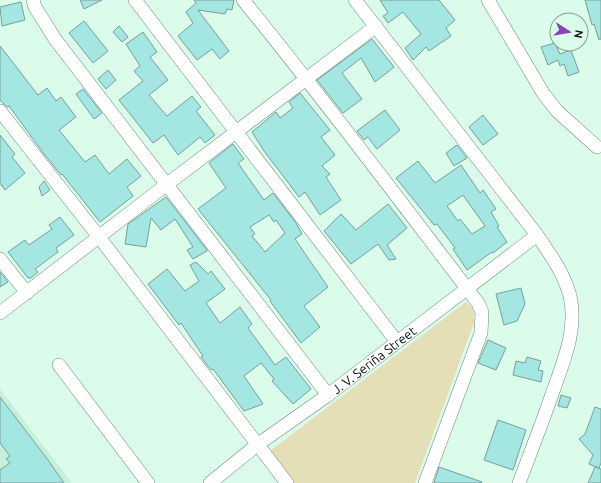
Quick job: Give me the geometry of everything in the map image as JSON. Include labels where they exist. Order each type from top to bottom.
[{"type":"street","points":[[33,0],[38,12],[55,39],[328,395]]},
{"type":"street","points":[[135,0],[398,342]]},
{"type":"street","points":[[243,0],[307,79],[466,288],[482,312],[481,333],[425,483]]},
{"type":"street","points":[[355,0],[537,235],[564,279],[570,297],[571,327],[568,346],[519,483]]},
{"type":"street","points":[[488,0],[543,93],[571,126],[597,147]]},
{"type":"street","points":[[0,313],[235,132],[376,26]]},
{"type":"street","points":[[0,111],[99,237],[287,483]]},
{"type":"street","name":"J. V. Seriña Street","points":[[210,483],[257,445],[328,395],[537,235]]},
{"type":"street","points":[[0,259],[27,293]]},
{"type":"street","points":[[59,365],[148,483]]},
{"type":"shaded area","points":[[466,302],[474,310],[474,323],[415,483],[294,483],[270,451]]},
{"type":"shaded area","points":[[0,389],[72,483],[0,483]]},
{"type":"building","points":[[80,0],[102,0],[84,9]]},
{"type":"building","points":[[194,0],[234,0],[232,10],[227,9],[225,14],[198,10],[229,51],[220,59],[212,49],[197,60],[178,36],[193,23],[186,12],[196,3]]},
{"type":"building","points":[[380,0],[439,0],[455,20],[446,28],[451,36],[429,51],[426,47],[413,60],[405,48],[421,34],[403,12],[388,23],[383,16],[388,13]]},
{"type":"building","points":[[585,0],[601,0],[601,39],[599,40],[594,24],[592,25]]},
{"type":"building","points":[[21,2],[25,20],[2,26],[0,7]]},
{"type":"building","points":[[84,21],[108,51],[93,63],[69,33]]},
{"type":"building","points":[[119,26],[128,37],[122,42],[113,32]]},
{"type":"building","points":[[143,32],[157,52],[150,57],[168,80],[149,95],[167,116],[192,96],[201,107],[196,111],[215,135],[205,143],[200,137],[178,155],[164,135],[153,143],[119,100],[143,81],[134,71],[140,66],[126,44]]},
{"type":"building","points":[[372,39],[394,67],[375,82],[361,58],[342,73],[362,99],[343,113],[317,80]]},
{"type":"building","points":[[549,45],[549,52],[559,52],[560,54],[572,52],[579,72],[568,76],[564,64],[560,66],[558,60],[548,65],[541,47]]},
{"type":"building","points":[[0,46],[38,95],[47,88],[56,101],[61,97],[76,117],[59,130],[85,162],[95,155],[109,174],[127,159],[141,176],[127,187],[133,196],[100,222],[44,154],[9,106],[7,107],[0,100]]},
{"type":"building","points":[[108,70],[116,80],[106,89],[98,79]]},
{"type":"building","points":[[83,89],[102,113],[94,119],[76,94]]},
{"type":"building","points":[[300,93],[330,130],[321,137],[335,155],[322,166],[330,174],[326,177],[341,200],[320,215],[305,192],[299,197],[264,151],[252,132],[276,112],[280,118],[293,108],[289,102]]},
{"type":"building","points":[[385,110],[400,130],[377,149],[368,137],[364,140],[357,131]]},
{"type":"building","points":[[483,115],[498,134],[483,145],[469,127]]},
{"type":"building","points":[[0,135],[15,154],[12,157],[25,173],[5,190],[0,183]]},
{"type":"building","points":[[233,144],[244,159],[238,163],[264,200],[273,193],[296,223],[302,234],[295,239],[328,287],[304,306],[320,327],[301,343],[270,301],[271,300],[198,209],[226,188],[209,163]],"holes":[[[269,215],[274,222],[276,220],[285,233],[265,252],[252,236],[255,234],[250,227]]]},
{"type":"building","points":[[457,145],[467,158],[454,166],[446,153]]},
{"type":"building","points":[[418,161],[435,183],[461,165],[480,193],[483,190],[496,209],[491,212],[499,226],[497,227],[507,242],[467,270],[453,249],[455,248],[437,224],[434,225],[396,178]],"holes":[[[463,195],[485,226],[472,234],[460,219],[458,221],[447,206]]]},
{"type":"building","points":[[44,181],[50,190],[42,196],[39,187]]},
{"type":"building","points":[[166,197],[207,251],[193,259],[187,250],[193,247],[175,219],[161,230],[151,218],[146,247],[125,244],[128,224]]},
{"type":"building","points":[[388,204],[407,228],[387,245],[396,259],[389,260],[378,244],[351,264],[324,231],[341,214],[356,230]]},
{"type":"building","points":[[60,217],[74,235],[56,248],[58,252],[35,269],[38,272],[31,278],[28,278],[8,252],[25,240],[29,245],[52,229],[49,225]]},
{"type":"building","points":[[196,262],[208,274],[211,271],[225,289],[206,303],[220,323],[240,307],[252,324],[248,328],[275,365],[286,357],[311,389],[293,404],[272,381],[274,379],[261,363],[244,376],[263,404],[244,411],[213,369],[211,370],[201,357],[203,356],[181,323],[179,325],[148,284],[167,269],[185,291],[199,281],[190,265]]},
{"type":"building","points":[[0,272],[8,282],[0,287]]},
{"type":"building","points":[[521,288],[525,304],[517,321],[504,325],[496,294]]},
{"type":"building","points":[[488,340],[506,348],[496,370],[478,363]]},
{"type":"building","points":[[527,357],[541,361],[538,370],[543,371],[541,382],[513,375],[516,361],[525,363]]},
{"type":"building","points":[[561,395],[571,398],[567,408],[558,406]]},
{"type":"building","points":[[0,397],[64,483],[0,483],[0,470],[10,463],[6,459],[10,456],[0,443]]},
{"type":"building","points":[[595,407],[601,409],[601,463],[599,468],[589,464],[593,455],[579,439],[585,434]]},
{"type":"building","points":[[498,420],[526,430],[513,470],[484,460]]},
{"type":"building","points":[[439,467],[482,482],[434,483]]},
{"type":"building","points":[[595,467],[601,469],[601,483],[588,483]]}]
